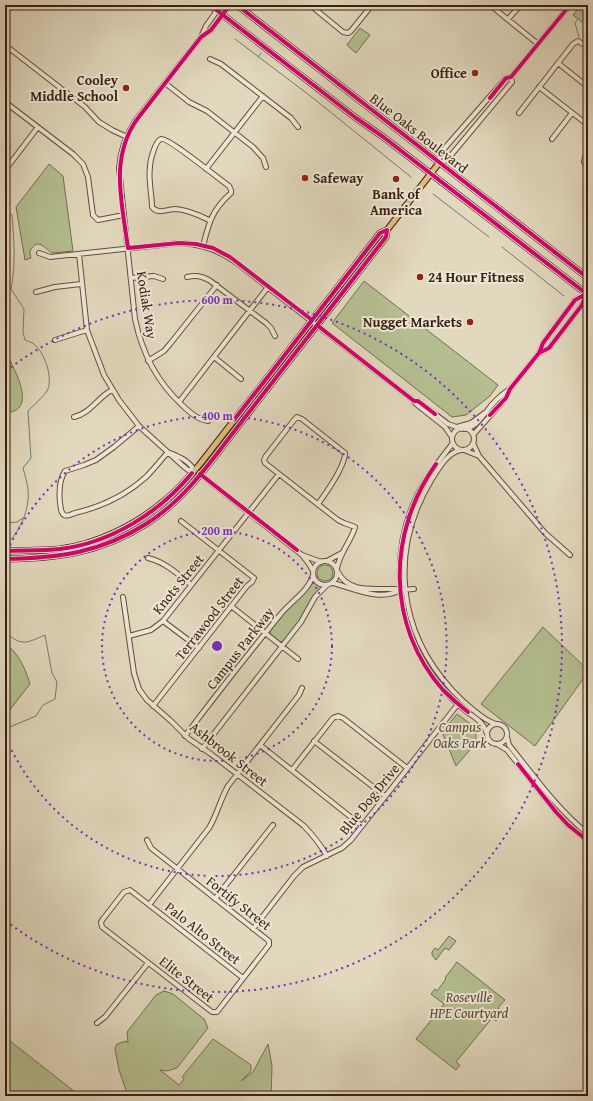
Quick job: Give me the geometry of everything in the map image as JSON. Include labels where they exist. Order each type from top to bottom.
[{"type":"main road","name":"Blue Oaks Boulevard","points":[[210,5],[350,114],[382,136],[587,294]]},
{"type":"main road","name":"Blue Oaks Boulevard","points":[[236,5],[588,278]]},
{"type":"main road","points":[[5,551],[61,548],[84,543],[110,534],[154,510],[177,490],[380,233],[387,230],[439,163]]},
{"type":"main road","points":[[5,558],[62,556],[85,551],[114,540],[161,514],[182,495],[200,474],[386,237],[387,230]]},
{"type":"main road","points":[[194,470],[200,474]]},
{"type":"street","points":[[201,37],[206,26],[221,5]]},
{"type":"street","points":[[201,37],[210,30],[230,5]]},
{"type":"street","points":[[310,5],[344,32],[348,33],[372,5]]},
{"type":"street","points":[[490,5],[538,44]]},
{"type":"street","points":[[508,19],[521,5]]},
{"type":"street","points":[[511,77],[512,82],[476,126],[447,160],[439,163],[440,154],[506,78],[511,77],[570,5]]},
{"type":"street","name":"Kodiak Way","points":[[201,37],[135,121],[121,154],[119,168],[135,319],[139,336],[148,361],[170,394],[198,418],[208,421]]},
{"type":"street","points":[[519,113],[573,44],[578,41],[588,47]]},
{"type":"street","points":[[5,45],[86,107],[99,122],[127,137]]},
{"type":"street","points":[[210,58],[221,64],[263,96],[291,118],[298,127]]},
{"type":"street","points":[[558,63],[588,87]]},
{"type":"street","points":[[165,83],[189,102],[206,111],[258,152],[266,167]]},
{"type":"street","points":[[539,87],[588,125]]},
{"type":"street","points":[[206,169],[263,96]]},
{"type":"street","points":[[5,102],[73,154],[83,164],[88,177],[92,215],[98,220],[124,215]]},
{"type":"street","points":[[552,139],[572,113]]},
{"type":"street","points":[[9,165],[38,128]]},
{"type":"street","points":[[203,246],[209,220],[222,202],[231,193],[231,190],[229,186],[171,143],[164,138],[161,139],[158,141],[151,158],[150,178],[152,207],[158,212],[181,210],[193,213],[209,220]]},
{"type":"street","points":[[588,153],[584,162],[588,167]]},
{"type":"street","points":[[39,253],[50,257],[179,243],[203,246],[221,252],[230,257],[414,400],[418,401],[448,424],[469,431],[473,435]]},
{"type":"street","points":[[78,254],[87,330],[98,360],[112,390],[139,426],[168,452],[191,465],[194,470]]},
{"type":"street","points":[[187,277],[194,275],[200,276],[217,285],[266,323],[275,336]]},
{"type":"street","points":[[131,278],[154,276],[163,279]]},
{"type":"street","points":[[36,292],[55,287],[81,284]]},
{"type":"street","points":[[148,361],[164,351],[217,285]]},
{"type":"street","points":[[179,402],[268,287]]},
{"type":"street","points":[[570,555],[545,533],[479,456],[473,443],[473,435],[506,398],[510,389],[539,353],[543,344],[575,300],[587,294]]},
{"type":"street","points":[[539,353],[548,348],[582,304],[587,294]]},
{"type":"street","points":[[55,340],[87,330]]},
{"type":"street","points":[[214,357],[241,379]]},
{"type":"street","points":[[461,428],[470,428],[478,422],[502,394],[510,389]]},
{"type":"street","points":[[74,417],[85,414],[100,398],[112,390]]},
{"type":"street","points":[[414,400],[416,404],[445,427],[456,448],[479,456]]},
{"type":"street","points":[[452,438],[454,433],[486,412]]},
{"type":"street","points":[[313,573],[316,566],[321,562],[327,561],[342,552],[349,543],[355,527],[344,523],[318,504],[265,463],[264,460],[266,456],[298,417],[345,453],[345,459],[332,485],[318,504]]},
{"type":"street","points":[[139,426],[96,460],[65,471],[59,495],[61,511],[64,515],[100,506],[115,498],[146,477],[168,452]]},
{"type":"street","points":[[453,443],[429,474],[415,499],[409,514],[401,549],[400,570],[400,590],[403,610],[408,627],[421,656],[434,678],[443,689],[458,704],[481,722],[486,729],[488,738],[491,742],[508,750],[556,812],[568,825],[588,841]]},
{"type":"street","points":[[473,443],[469,448],[453,453],[446,459],[434,476],[420,501],[408,540],[405,570],[408,609],[417,638],[438,674],[462,700],[488,721],[501,725],[505,728],[509,745],[556,804],[588,834]]},
{"type":"street","points":[[200,474],[302,555],[310,564],[318,583],[327,586]]},
{"type":"street","name":"Knots Street","points":[[129,636],[151,630],[163,621],[279,474]]},
{"type":"street","points":[[181,520],[219,550]]},
{"type":"street","name":"Terrawood Street","points":[[153,706],[254,578],[219,550]]},
{"type":"street","points":[[202,749],[301,622],[315,597],[337,578],[337,570],[342,552]]},
{"type":"street","points":[[302,555],[321,562]]},
{"type":"street","points":[[148,558],[167,565],[191,585]]},
{"type":"street","points":[[327,561],[333,564],[343,580],[353,586],[378,590],[414,589]]},
{"type":"street","name":"Campus Parkway","points":[[185,736],[285,608],[305,589],[311,581],[313,573]]},
{"type":"street","points":[[333,583],[367,593],[386,594],[396,593],[400,590]]},
{"type":"street","name":"Ashbrook Street","points":[[123,597],[135,679],[142,694],[185,736],[237,774],[312,833],[327,856]]},
{"type":"street","points":[[231,606],[298,658]]},
{"type":"street","points":[[163,621],[199,648]]},
{"type":"street","points":[[149,905],[212,823],[224,794],[237,774],[299,695],[302,688]]},
{"type":"street","name":"Blue Dog Drive","points":[[253,929],[294,876],[303,867],[342,848],[350,840],[458,704]]},
{"type":"street","points":[[292,770],[333,717],[340,716],[407,768]]},
{"type":"street","points":[[487,734],[490,727],[496,724]]},
{"type":"street","points":[[498,744],[502,743],[506,737]]},
{"type":"street","points":[[314,741],[384,796]]},
{"type":"street","points":[[260,745],[362,826]]},
{"type":"street","points":[[215,899],[273,826]]},
{"type":"street","name":"Fortify Street","points":[[147,840],[151,848],[269,941],[269,945],[243,978]]},
{"type":"street","name":"Palo Alto Street","points":[[148,963],[104,929],[101,924],[102,920],[126,890],[131,891],[243,978]]},
{"type":"street","points":[[96,1023],[105,1017],[148,963]]},
{"type":"street","name":"Elite Street","points":[[148,963],[212,1012],[217,1012],[243,978]]},
{"type":"green space","points":[[581,5],[588,5],[588,27],[573,15]]},
{"type":"green space","points":[[360,28],[370,35],[356,53],[347,45]]},
{"type":"green space","points":[[49,164],[63,176],[73,251],[52,253],[40,244],[37,244],[30,250],[31,258],[25,260],[16,207]]},
{"type":"green space","points":[[364,281],[498,385],[490,396],[466,415],[452,417],[332,323]]},
{"type":"green space","points":[[5,351],[18,377],[22,397],[21,405],[15,410],[5,413]]},
{"type":"green space","points":[[325,565],[332,570],[333,573],[328,580],[325,581],[318,576],[317,573],[322,566]]},
{"type":"green space","points":[[313,581],[322,587],[313,597],[296,626],[284,641],[280,642],[270,634],[270,630],[285,611]]},
{"type":"green space","points":[[543,627],[588,670],[588,672],[535,746],[481,704]]},
{"type":"green space","points":[[5,643],[10,647],[21,662],[30,684],[5,716]]},
{"type":"green space","name":"Campus Oaks Park","points":[[457,714],[476,728],[476,743],[456,766],[442,732]]},
{"type":"green space","points":[[449,936],[456,941],[449,950],[445,948],[436,960],[432,955],[432,952],[435,948],[438,950]]},
{"type":"green space","name":"Roseville HPE Courtyard","points":[[457,962],[505,1000],[498,1008],[503,1012],[496,1021],[492,1018],[456,1062],[460,1065],[456,1070],[416,1039],[444,1004],[431,994],[435,989],[437,991]]},
{"type":"green space","points":[[164,991],[173,994],[204,1019],[208,1028],[177,1068],[167,1071],[160,1070],[179,1085],[184,1079],[182,1077],[213,1039],[251,1065],[251,1071],[241,1081],[253,1072],[268,1044],[272,1066],[271,1096],[128,1096],[119,1070],[115,1049],[117,1044],[126,1041],[128,1043],[127,1032],[156,995]]},
{"type":"green space","points":[[5,1037],[80,1096],[5,1096]]},
{"type":"waterway","points":[[578,19],[575,23],[579,37]]},
{"type":"waterway","points":[[235,39],[313,98],[411,177]]},
{"type":"waterway","points":[[258,57],[261,53]]},
{"type":"waterway","points":[[433,194],[489,237]]},
{"type":"waterway","points":[[5,209],[12,215],[13,224],[14,261],[11,289],[24,309],[23,332],[25,340],[34,344],[38,348],[49,373],[49,386],[47,391],[28,411],[31,458],[23,468],[28,489],[26,513],[15,534],[5,546]]},
{"type":"waterway","points":[[502,247],[564,296]]},
{"type":"waterway","points":[[5,523],[17,522],[23,518]]},
{"type":"waterway","points":[[5,632],[20,642],[28,642],[45,635],[52,673],[57,682],[55,699],[43,705],[36,716],[5,729]]},
{"type":"cycle path","points":[[210,5],[588,295]]},
{"type":"cycle path","points":[[230,5],[211,30],[201,37],[138,118],[129,133],[123,148],[120,181],[128,248],[179,243],[196,244],[213,248],[230,257],[312,320]]},
{"type":"cycle path","points":[[237,5],[588,278]]},
{"type":"cycle path","points":[[490,98],[506,78],[511,77],[570,5]]},
{"type":"cycle path","points":[[234,420],[380,233],[387,230]]},
{"type":"cycle path","points":[[5,559],[61,555],[95,548],[129,534],[146,524],[175,502],[212,460],[386,237],[387,230]]},
{"type":"cycle path","points":[[539,353],[549,348],[582,305],[586,294]]},
{"type":"cycle path","points":[[490,415],[506,398],[510,389],[539,353],[543,343],[575,300],[586,294]]},
{"type":"cycle path","points":[[317,325],[414,401],[418,401],[435,414]]},
{"type":"cycle path","points":[[436,464],[420,491],[408,519],[402,549],[400,578],[403,608],[411,637],[424,664],[443,690],[468,712]]},
{"type":"cycle path","points":[[5,551],[46,550],[79,546],[116,533],[150,513],[192,473]]},
{"type":"cycle path","points":[[200,474],[297,550]]},
{"type":"cycle path","points":[[518,764],[556,812],[568,825],[588,841]]},
{"type":"place","name":"Office","points":[[475,73]]},
{"type":"place","name":"Cooley Middle School","points":[[126,88]]},
{"type":"place","name":"Safeway","points":[[305,178]]},
{"type":"place","name":"Bank of America","points":[[396,179]]},
{"type":"place","name":"24 Hour Fitness","points":[[420,277]]},
{"type":"place","name":"Nugget Markets","points":[[470,322]]}]
